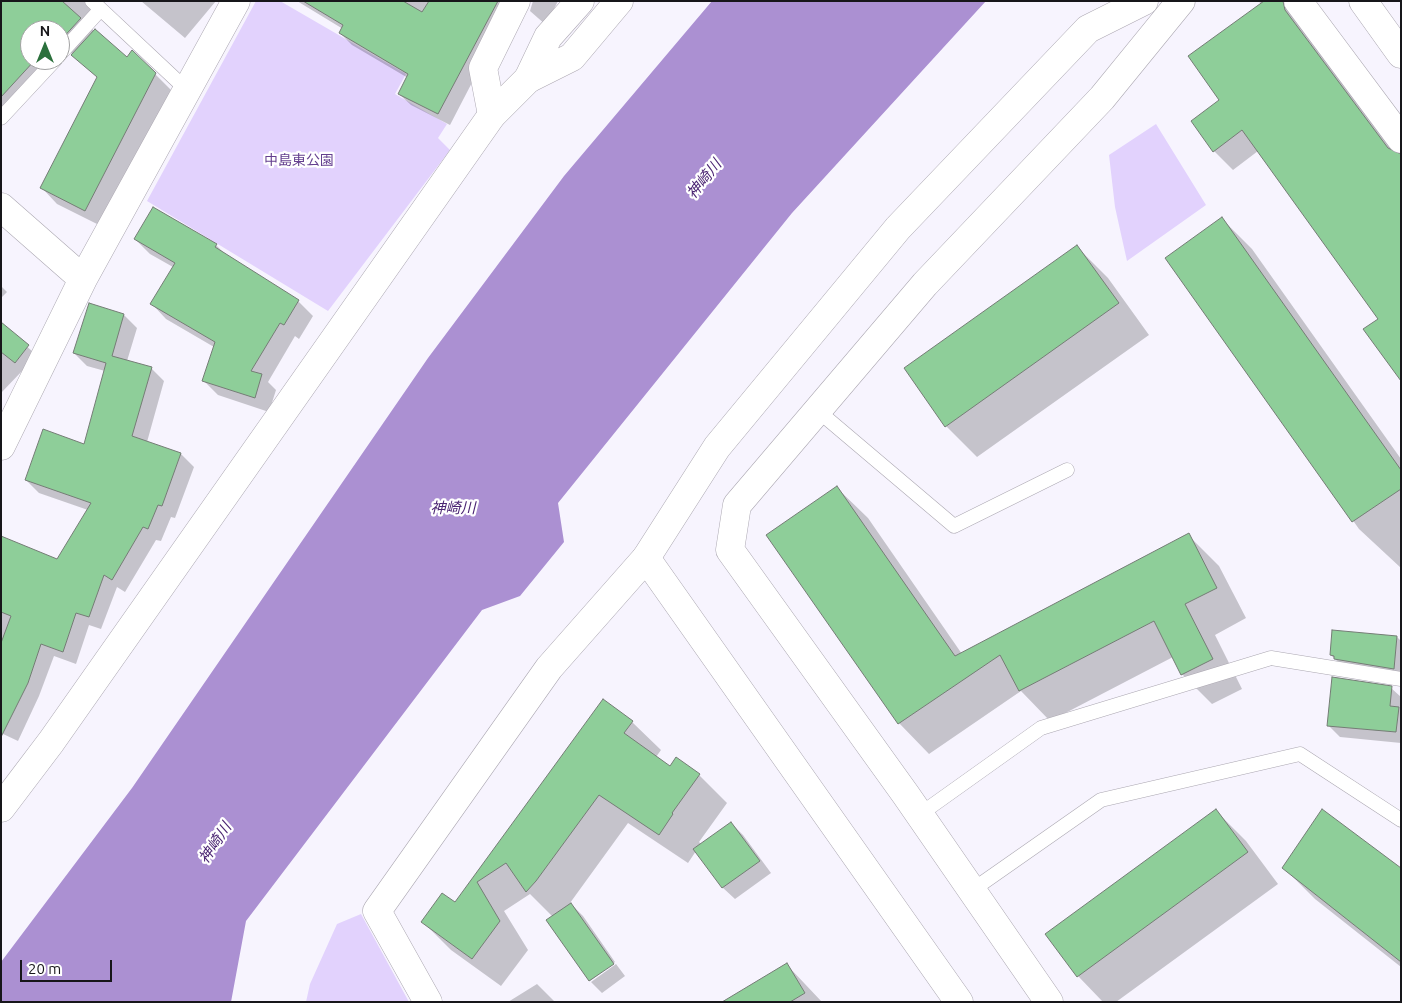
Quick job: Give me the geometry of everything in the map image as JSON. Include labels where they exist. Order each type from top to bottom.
[{"type":"main road","points":[[1,446],[83,279],[236,1]]},
{"type":"main road","points":[[492,115],[483,68],[516,1]]},
{"type":"main road","points":[[528,79],[548,37],[580,1]]},
{"type":"main road","points":[[1,808],[9,782],[52,742],[492,115],[528,79],[572,57],[618,1]]},
{"type":"main road","points":[[428,1002],[377,911],[549,668],[646,558],[717,446],[898,228],[1088,29],[1144,1]]},
{"type":"main road","points":[[1049,1002],[919,815],[730,550],[737,505],[925,284],[1102,98],[1181,1]]},
{"type":"main road","points":[[1298,1],[1401,139]]},
{"type":"main road","points":[[1363,1],[1401,54]]},
{"type":"main road","points":[[1,207],[83,279]]},
{"type":"main road","points":[[646,558],[960,1002]]},
{"type":"lane","points":[[70,41],[96,6],[187,90]]},
{"type":"lane","points":[[1,118],[46,70]]},
{"type":"lane","points":[[817,410],[954,526],[1067,470]]},
{"type":"lane","points":[[919,815],[1041,728],[1271,658],[1401,679]]},
{"type":"lane","points":[[971,891],[1101,800],[1300,754],[1401,820]]},
{"type":"green space","name":"中島東公園","points":[[256,1],[280,1],[406,74],[395,94],[447,124],[438,138],[450,150],[328,311],[147,201]]},
{"type":"green space","points":[[1156,124],[1206,205],[1127,261],[1115,207],[1109,155]]},
{"type":"green space","points":[[361,914],[409,1002],[306,1002],[310,984],[337,924]]},
{"type":"water","name":"神崎川","points":[[712,1],[986,1],[792,213],[558,503],[564,542],[520,596],[482,610],[246,921],[231,1002],[1,1002],[1,962],[132,788],[428,358],[564,176]]},
{"type":"building","points":[[1,1],[62,1],[81,18],[70,30],[70,20],[20,20],[20,70],[26,70],[1,97]]},
{"type":"building","points":[[303,1],[403,1],[422,12],[429,1],[498,1],[438,114],[398,94],[408,74],[339,33],[343,25]]},
{"type":"building","points":[[1264,1],[1283,1],[1285,10],[1388,148],[1401,154],[1401,381],[1363,329],[1378,319],[1242,130],[1213,152],[1191,121],[1219,100],[1188,56]]},
{"type":"building","points":[[95,29],[127,57],[132,50],[156,73],[85,211],[40,188],[97,77],[71,55]]},
{"type":"building","points":[[153,207],[217,244],[215,247],[299,300],[284,325],[280,323],[251,371],[262,374],[255,398],[202,381],[215,342],[150,304],[175,263],[134,239]]},
{"type":"building","points":[[1222,217],[1401,470],[1401,489],[1352,522],[1165,258]]},
{"type":"building","points":[[1077,245],[1119,303],[945,427],[904,368]]},
{"type":"building","points":[[89,303],[124,314],[112,356],[152,367],[132,436],[181,453],[162,506],[158,505],[148,529],[143,527],[112,580],[104,575],[89,617],[76,613],[63,652],[41,644],[28,683],[1,737],[1,643],[11,616],[1,612],[1,536],[57,559],[91,503],[25,480],[43,429],[84,444],[106,363],[73,353]]},
{"type":"building","points":[[1,322],[29,345],[15,363],[1,352]]},
{"type":"building","points":[[837,486],[955,656],[1189,533],[1217,588],[1185,604],[1213,659],[1181,675],[1154,621],[1019,691],[1000,655],[898,724],[766,535]]},
{"type":"building","points":[[1332,630],[1397,636],[1394,669],[1334,659],[1334,656],[1330,655]]},
{"type":"building","points":[[1332,677],[1392,686],[1390,706],[1399,707],[1396,732],[1327,726]]},
{"type":"building","points":[[603,699],[633,721],[624,733],[670,766],[676,757],[700,774],[659,835],[599,795],[526,892],[506,863],[477,882],[500,921],[472,959],[421,922],[442,893],[455,902]]},
{"type":"building","points":[[1216,809],[1248,852],[1077,977],[1045,934]]},
{"type":"building","points":[[1322,809],[1401,868],[1401,962],[1282,868]]},
{"type":"building","points":[[731,822],[760,861],[722,888],[693,849]]},
{"type":"building","points":[[571,903],[614,964],[589,981],[546,920]]},
{"type":"building","points":[[787,963],[805,993],[790,1002],[722,1002]]}]
